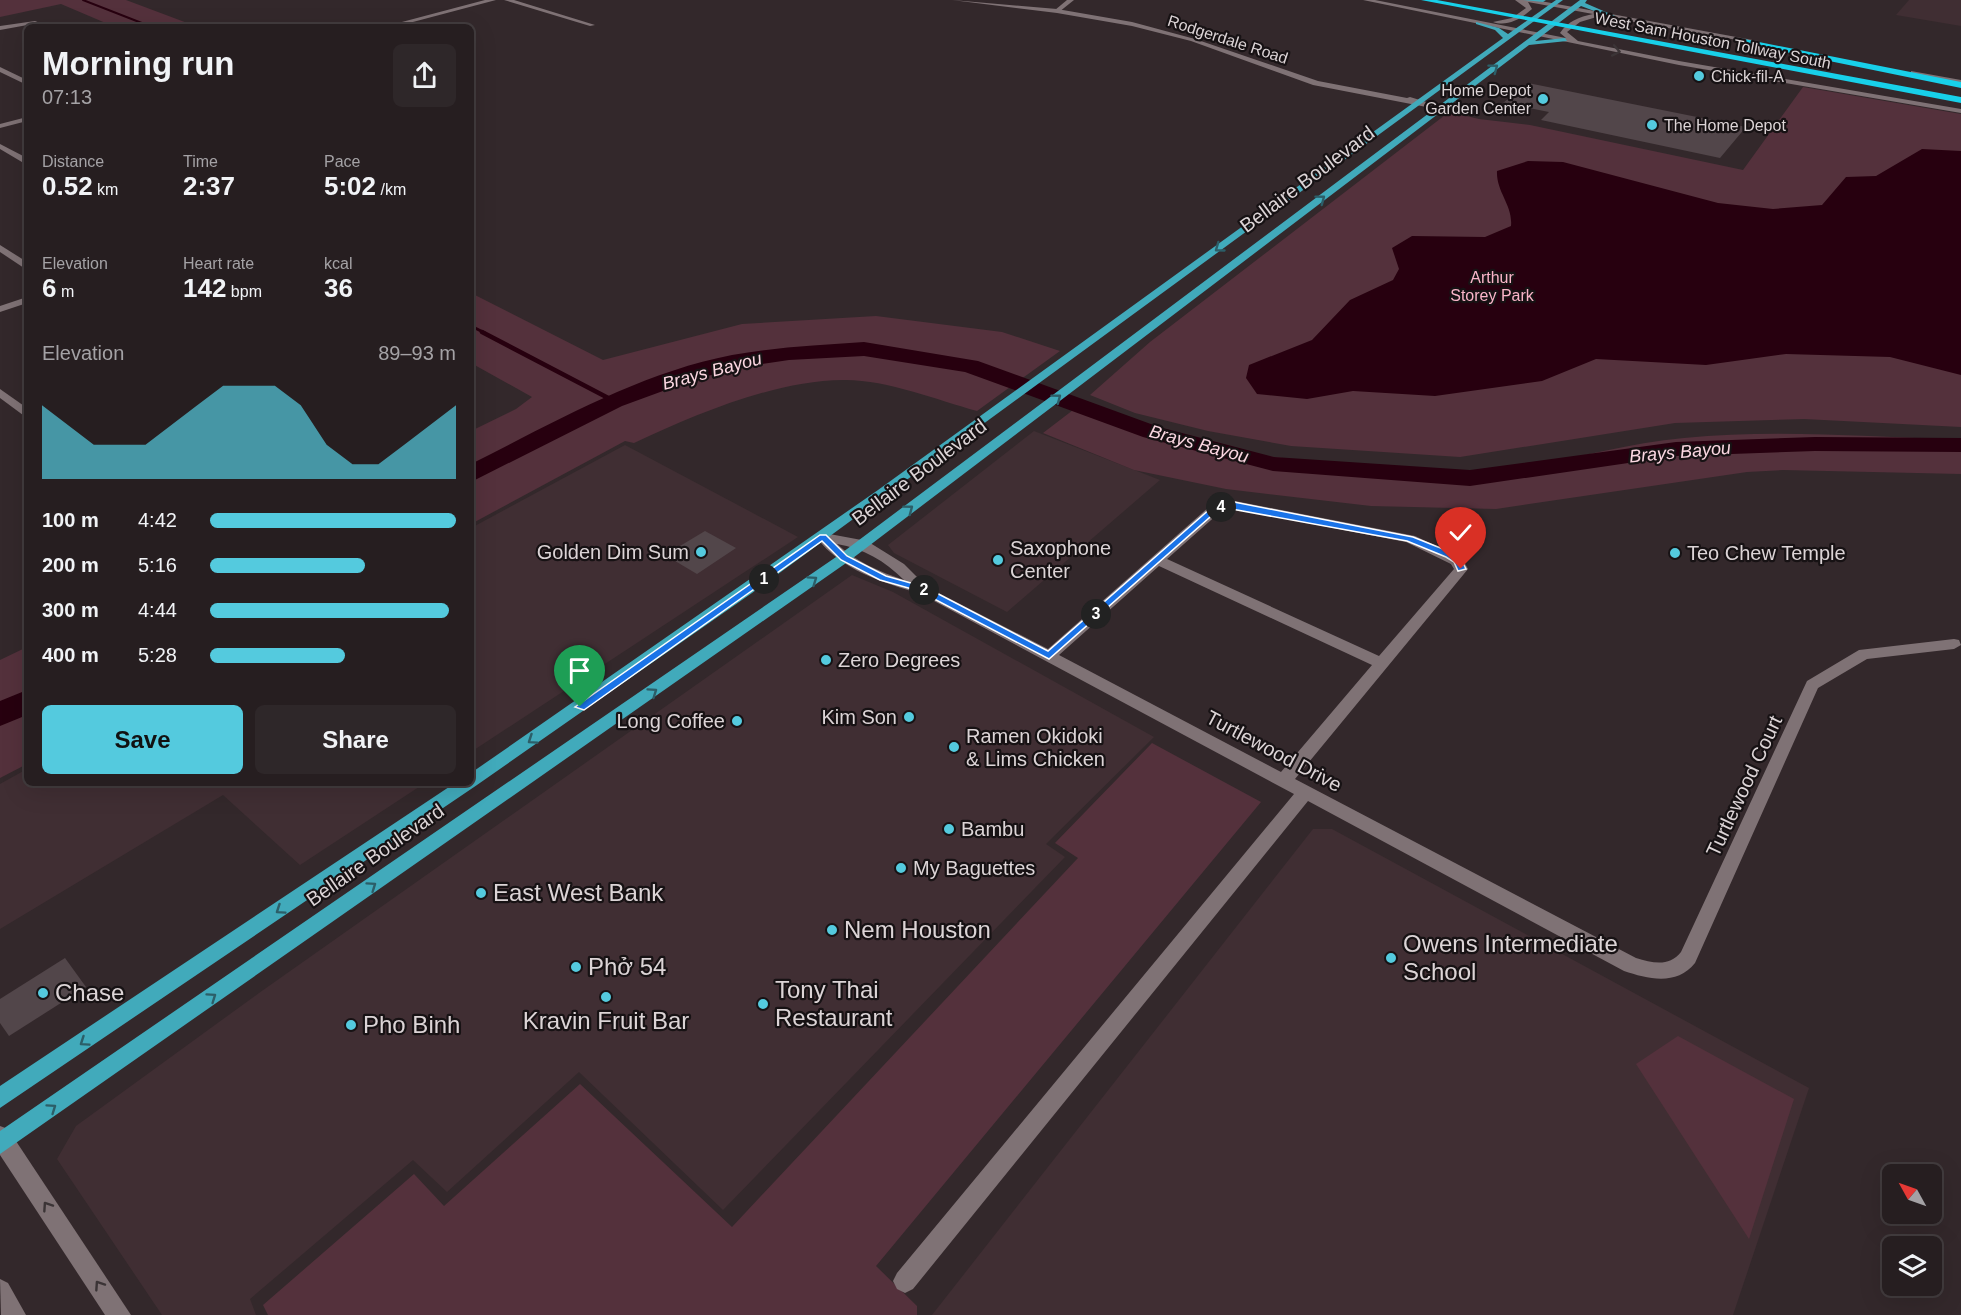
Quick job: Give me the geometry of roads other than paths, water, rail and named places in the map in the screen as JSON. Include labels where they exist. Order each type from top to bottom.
[{"type":"highway","name":"West Sam Houston Tollway South","points":[[1425,0],[1961,100]]},
{"type":"highway","name":"West Sam Houston Tollway South","points":[[1460,0],[1961,92]]},
{"type":"highway","points":[[1739,39],[1961,83]]},
{"type":"highway","points":[[1753,76],[1961,109]]},
{"type":"main road","points":[[1526,0],[1543,0]]},
{"type":"main road","name":"Bellaire Boulevard","points":[[474,779],[653,658],[823,537],[1560,0]]},
{"type":"main road","points":[[1582,1],[1611,16]]},
{"type":"main road","name":"Bellaire Boulevard","points":[[1,1140],[844,558],[1582,1]]},
{"type":"main road","points":[[1478,23],[1500,31],[1508,38]]},
{"type":"main road","points":[[1527,43],[1564,40]]},
{"type":"main road","points":[[1248,227],[1274,235]]},
{"type":"main road","points":[[974,426],[1003,438]]},
{"type":"main road","name":"Bellaire Boulevard","points":[[0,1098],[464,786]]},
{"type":"street","points":[[398,24],[493,0]]},
{"type":"street","points":[[507,0],[592,25]]},
{"type":"street","points":[[519,0],[542,9]]},
{"type":"street","name":"Rodgerdale Road","points":[[956,0],[1046,8],[1058,6],[1197,38],[1352,91],[1442,108]]},
{"type":"street","name":"Rodgerdale Road","points":[[989,0],[1046,8]]},
{"type":"street","points":[[1058,6],[1071,0]]},
{"type":"street","points":[[1366,0],[1580,44],[1753,76]]},
{"type":"street","points":[[1478,23],[1514,20],[1529,9],[1528,5],[1518,0]]},
{"type":"street","points":[[1526,0],[1739,39]]},
{"type":"street","points":[[1580,44],[1563,33],[1565,29],[1583,18],[1611,16]]},
{"type":"street","points":[[0,28],[24,22],[41,24]]},
{"type":"street","points":[[0,69],[24,81]]},
{"type":"street","points":[[0,126],[24,120]]},
{"type":"street","points":[[0,146],[24,160]]},
{"type":"street","points":[[0,248],[24,265]]},
{"type":"street","points":[[0,309],[24,301]]},
{"type":"street","points":[[0,392],[24,412]]},
{"type":"street","points":[[1049,656],[1214,510],[1234,505],[1410,539],[1450,555],[1461,569],[1284,780]]},
{"type":"street","name":"Turtlewood Drive","points":[[823,537],[862,544],[899,567],[922,589]]},
{"type":"street","name":"Turtlewood Drive","points":[[823,537],[844,558],[883,578],[922,589],[1605,952]]},
{"type":"street","points":[[1157,560],[1383,664]]},
{"type":"street","name":"Turtlewood Court","points":[[1605,952],[1651,971],[1666,970],[1682,965],[1767,788],[1812,685],[1864,654],[1954,644]]},
{"type":"street","points":[[905,1281],[1306,792]]},
{"type":"street","points":[[1,1140],[119,1315]]},
{"type":"street","points":[[0,1291],[14,1315]]},
{"type":"waterway","points":[[83,0],[144,24]]},
{"type":"waterway","points":[[474,328],[485,333]]},
{"type":"waterway","points":[[482,332],[614,401]]},
{"type":"waterway","name":"Brays Bayou","points":[[474,472],[614,401],[674,379],[731,362],[789,353],[864,349],[970,366],[1055,399],[1151,432],[1273,464],[1470,478],[1676,449],[1815,444],[1961,445]]},
{"type":"waterway","name":"Brays Bayou","points":[[0,715],[24,703]]},
{"type":"place","name":"Chick-fil-A","points":[[1699,76]]},
{"type":"place","name":"Home Depot Garden Center","points":[[1543,99]]},
{"type":"place","name":"The Home Depot","points":[[1652,125]]},
{"type":"place","name":"Golden Dim Sum","points":[[701,552]]},
{"type":"place","name":"Teo Chew Temple","points":[[1675,553]]},
{"type":"place","name":"Saxophone Center","points":[[998,560]]},
{"type":"place","name":"Zero Degrees","points":[[826,660]]},
{"type":"place","name":"Kim Son","points":[[909,717]]},
{"type":"place","name":"Long Coffee","points":[[737,721]]},
{"type":"place","name":"Ramen Okidoki & Lims Chicken","points":[[954,747]]},
{"type":"place","name":"Bambu","points":[[949,829]]},
{"type":"place","name":"My Baguettes","points":[[901,868]]},
{"type":"place","name":"East West Bank","points":[[481,893]]},
{"type":"place","name":"Nem Houston","points":[[832,930]]},
{"type":"place","name":"Owens Intermediate School","points":[[1391,958]]},
{"type":"place","name":"Phở 54","points":[[576,967]]},
{"type":"place","name":"Chase","points":[[43,993]]},
{"type":"place","name":"Kravin Fruit Bar","points":[[606,997]]},
{"type":"place","name":"Tony Thai Restaurant","points":[[763,1004]]},
{"type":"place","name":"Pho Binh","points":[[351,1025]]},
{"type":"park label","name":"Arthur Storey Park","points":[[1492,286]]}]
